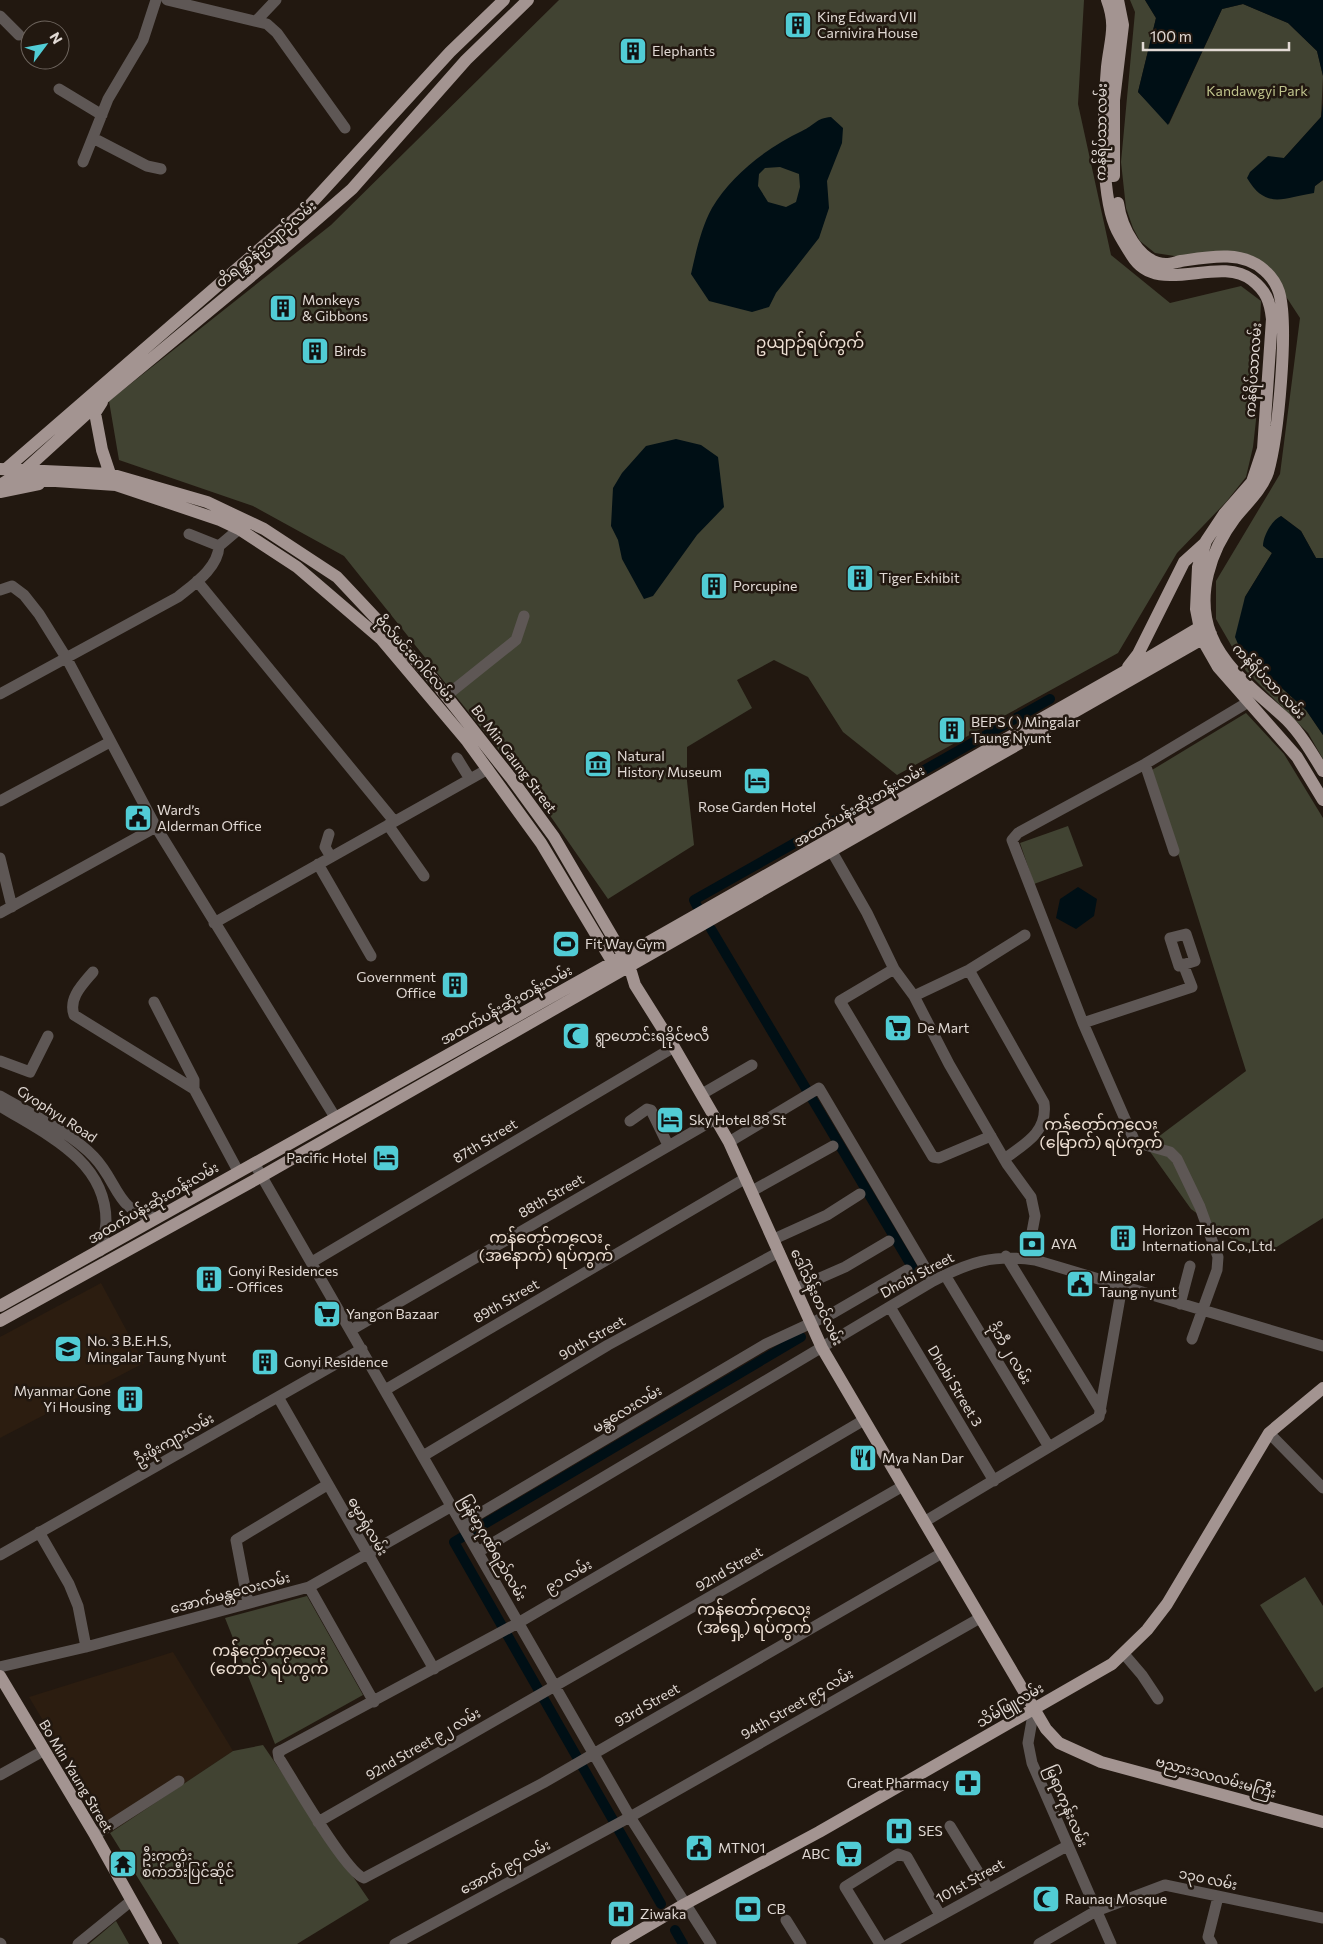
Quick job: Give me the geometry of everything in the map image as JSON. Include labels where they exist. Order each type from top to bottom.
[{"type":"main road","name":"တိရစ္ဆာန်ဥယျာဉ်လမ်း","points":[[4,475],[307,208],[450,52],[504,0]]},
{"type":"main road","name":"တိရစ္ဆာန်ဥယျာဉ်လမ်း","points":[[4,475],[26,469],[104,398],[274,257],[352,189],[466,60],[528,0]]},
{"type":"main road","name":"ကန်ရိပ်သာလမ်း","points":[[1106,0],[1114,24],[1112,73],[1104,154],[1110,206],[1115,225],[1133,259],[1145,270],[1162,274],[1223,270],[1238,272],[1261,287],[1270,301],[1263,449],[1252,482],[1229,517],[1206,541],[1198,567],[1196,586],[1205,631],[1218,668],[1250,701],[1297,757],[1323,800]]},
{"type":"main road","name":"ကန်ရိပ်သာ လမ်း","points":[[1118,0],[1124,25],[1112,73],[1114,178],[1119,214],[1133,243],[1149,258],[1166,264],[1225,256],[1249,260],[1272,277],[1279,291],[1282,342],[1276,428],[1267,474],[1256,492],[1229,517],[1215,549],[1208,572],[1205,631],[1227,663],[1287,720],[1306,744],[1323,772]]},
{"type":"main road","points":[[1249,278],[1256,265]]},
{"type":"main road","points":[[104,398],[95,414],[102,450],[110,474]]},
{"type":"main road","name":"Bo Min Gaung Street","points":[[26,469],[110,474],[207,502],[264,528],[337,577],[390,632],[446,696],[488,761],[554,837],[627,961]]},
{"type":"main road","name":"ဗိုလ်မင်းဂေါင်လမ်း","points":[[4,475],[116,485],[198,511],[239,529],[297,567],[381,638],[488,761],[541,843],[615,967],[635,985]]},
{"type":"main road","points":[[0,492],[58,480]]},
{"type":"main road","points":[[236,515],[239,529]]},
{"type":"main road","points":[[1124,672],[1138,654],[1184,562],[1206,541]]},
{"type":"main road","name":"အထက်ပန်းဆိုးတန်းလမ်း","points":[[1088,699],[1124,672],[1205,631]]},
{"type":"main road","name":"အထက်ပန်းဆိုးတန်းလမ်း","points":[[0,1321],[262,1176],[407,1092],[508,1028],[1205,631]]},
{"type":"main road","points":[[627,961],[635,985]]},
{"type":"main road","name":"ဒေါ်သိန်းတင်လမ်း","points":[[635,985],[674,1047],[729,1142],[822,1348],[1034,1709]]},
{"type":"main road","name":"အထက်ပန်းဆိုးတန်းလမ်း","points":[[0,1306],[400,1081],[508,1028]]},
{"type":"main road","points":[[400,1081],[407,1092]]},
{"type":"main road","name":"သိမ်ဖြူလမ်း","points":[[617,1944],[685,1904],[819,1832],[1112,1664],[1147,1630],[1167,1604],[1270,1433],[1323,1388]]},
{"type":"main road","name":"Bo Min Yaung Street","points":[[0,1676],[43,1751],[95,1835],[156,1944]]},
{"type":"main road","name":"ဗညားဒလလမ်းမကြီး","points":[[1034,1709],[1058,1742],[1101,1762],[1323,1822]]},
{"type":"street","points":[[84,162],[108,99],[143,40],[156,0]]},
{"type":"street","points":[[167,0],[268,24],[278,32],[344,128]]},
{"type":"street","points":[[256,21],[276,0]]},
{"type":"street","points":[[0,16],[19,35]]},
{"type":"street","points":[[59,89],[102,115]]},
{"type":"street","points":[[93,138],[148,166],[161,170]]},
{"type":"street","points":[[0,694],[178,597],[197,581],[219,556],[219,546],[239,529]]},
{"type":"street","points":[[189,534],[219,546]]},
{"type":"street","points":[[197,581],[391,823],[424,876]]},
{"type":"street","points":[[0,590],[12,586],[24,594],[67,658],[156,827],[335,1117]]},
{"type":"street","points":[[446,696],[516,640],[524,616]]},
{"type":"street","points":[[1192,1338],[1217,1270],[1218,1257],[1206,1224],[1177,1159],[1170,1152],[1135,1142],[1083,1023],[1012,840],[1018,833],[1145,764],[1250,701]]},
{"type":"street","points":[[0,801],[110,742]]},
{"type":"street","points":[[457,758],[470,779]]},
{"type":"street","points":[[214,923],[470,779],[488,761]]},
{"type":"street","points":[[1145,764],[1174,852]]},
{"type":"street","points":[[0,913],[156,827]]},
{"type":"street","points":[[328,834],[325,847],[331,857]]},
{"type":"street","points":[[829,846],[867,913],[894,969],[914,996],[949,1064],[1004,1159],[1031,1197],[1035,1216],[1027,1259]]},
{"type":"street","points":[[0,858],[12,907]]},
{"type":"street","points":[[318,864],[371,956]]},
{"type":"street","points":[[914,996],[969,970],[1025,935]]},
{"type":"street","points":[[1083,1023],[1192,987],[1183,964]]},
{"type":"street","points":[[894,969],[840,1001],[844,1009],[933,1156],[939,1158],[991,1136]]},
{"type":"street","points":[[969,970],[1044,1103],[1044,1121],[1039,1131],[1029,1142],[1004,1159]]},
{"type":"street","points":[[93,972],[75,995],[72,1008],[74,1014],[194,1089]]},
{"type":"street","points":[[154,1002],[194,1080],[194,1089],[238,1171]]},
{"type":"street","points":[[0,1061],[30,1072],[48,1036]]},
{"type":"street","name":"87th Street","points":[[312,1262],[674,1047]]},
{"type":"street","points":[[702,1094],[752,1065]]},
{"type":"street","points":[[729,1142],[819,1088],[933,1281]]},
{"type":"street","name":"Gyophyu Road","points":[[0,1096],[72,1139],[94,1156],[126,1206],[142,1216],[157,1218]]},
{"type":"street","name":"Gyophyu Road","points":[[0,1106],[69,1149],[84,1163],[98,1185],[105,1208],[106,1223],[100,1251]]},
{"type":"street","points":[[630,1121],[648,1109],[651,1110],[668,1145]]},
{"type":"street","name":"88th Street","points":[[351,1330],[715,1119]]},
{"type":"street","points":[[752,1191],[833,1146]]},
{"type":"street","name":"မြန်မာ့ဂုဏ်ရည်လမ်း","points":[[254,1162],[593,1754],[711,1944]]},
{"type":"street","name":"89th Street","points":[[385,1390],[746,1178]]},
{"type":"street","points":[[774,1239],[827,1215],[860,1194]]},
{"type":"street","points":[[795,1289],[845,1267],[889,1241]]},
{"type":"street","name":"90th Street","points":[[423,1456],[608,1345],[779,1252]]},
{"type":"street","points":[[1006,1256],[1100,1414]]},
{"type":"street","name":"Dhobi Street","points":[[822,1348],[945,1275],[978,1261],[1006,1256],[1027,1259],[1323,1346]]},
{"type":"street","points":[[1180,1304],[1190,1266]]},
{"type":"street","name":"မန္တလေးလမ်း","points":[[462,1524],[766,1344],[810,1324],[907,1270]]},
{"type":"street","name":"ဒိုဘီ ၂ လမ်း","points":[[945,1275],[1049,1447]]},
{"type":"street","points":[[924,1522],[1100,1414],[1122,1286]]},
{"type":"street","name":"Dhobi Street 3","points":[[890,1307],[994,1480]]},
{"type":"street","points":[[478,1552],[822,1348]]},
{"type":"street","name":"ဦးဖိုးကျားလမ်း","points":[[0,1555],[362,1349]]},
{"type":"street","name":"ဓမ္မာရုံလမ်း","points":[[278,1397],[434,1669]]},
{"type":"street","name":"၉၁ လမ်း","points":[[318,1822],[278,1758],[278,1752],[518,1623],[864,1420]]},
{"type":"street","points":[[1270,1433],[1323,1488]]},
{"type":"street","points":[[248,1603],[236,1540],[327,1485]]},
{"type":"street","name":"92nd Street","points":[[538,1696],[903,1486]]},
{"type":"street","name":"အောက်မန္တလေးလမ်း","points":[[0,1667],[86,1647],[309,1587],[452,1506]]},
{"type":"street","points":[[39,1532],[72,1591],[78,1606],[86,1647]]},
{"type":"street","name":"93rd Street","points":[[318,1822],[358,1875],[364,1878],[561,1772],[942,1553]]},
{"type":"street","points":[[309,1587],[374,1702]]},
{"type":"street","name":"94th Street ၉၄ လမ်း","points":[[630,1816],[980,1618]]},
{"type":"street","points":[[1124,1654],[1142,1675],[1158,1700]]},
{"type":"street","name":"92nd Street ၉၂ လမ်း","points":[[318,1822],[538,1696]]},
{"type":"street","name":"မြရာကုန်းလမ်း","points":[[1034,1709],[1028,1743],[1032,1763],[1111,1944]]},
{"type":"street","points":[[0,1776],[43,1751]]},
{"type":"street","points":[[95,1835],[179,1781]]},
{"type":"street","name":"အောက် ၉၄ လမ်း","points":[[395,1944],[630,1816]]},
{"type":"street","points":[[950,1826],[988,1888]]},
{"type":"street","name":"101st Street","points":[[889,1944],[1067,1846]]},
{"type":"street","points":[[880,1944],[845,1887],[898,1854],[907,1857],[940,1916]]},
{"type":"street","name":"၁၃၀ လမ်း","points":[[1039,1944],[1096,1911],[1165,1885],[1323,1918]]},
{"type":"street","points":[[1212,1944],[1208,1937],[1218,1897]]},
{"type":"street","points":[[78,1944],[131,1901]]},
{"type":"street","points":[[786,1920],[801,1944]]},
{"type":"shaded area","points":[[1145,0],[1323,0],[1323,76],[1317,51],[1288,23],[1243,4],[1222,9],[1168,125],[1138,92],[1156,18]]},
{"type":"shaded area","points":[[1323,103],[1323,180],[1315,186],[1314,193],[1284,199],[1268,198],[1261,195],[1247,178],[1250,172],[1268,156],[1284,158],[1321,117]]},
{"type":"shaded area","points":[[831,117],[843,128],[842,143],[827,181],[829,208],[819,238],[776,293],[769,307],[752,312],[709,301],[691,274],[702,232],[712,208],[729,184],[751,163],[776,145],[819,120]],"holes":[[[780,167],[799,174],[800,187],[796,202],[786,207],[768,202],[758,186],[759,174],[765,168]]]},
{"type":"shaded area","points":[[676,439],[701,445],[718,457],[724,507],[697,535],[653,596],[644,599],[622,559],[618,540],[611,526],[613,488],[622,473],[646,446]]},
{"type":"shaded area","points":[[1281,516],[1301,531],[1316,558],[1323,558],[1323,735],[1306,710],[1241,651],[1235,637],[1245,597],[1272,553],[1263,546],[1265,538],[1271,525]]},
{"type":"shaded area","points":[[1078,887],[1097,899],[1094,916],[1076,929],[1056,918],[1060,899]]},
{"type":"shaded area","name":"No. 3 B.E.H.S, Mingalar Taung Nyunt","points":[[101,1283],[144,1363],[0,1438],[0,1337]]},
{"type":"shaded area","points":[[173,1652],[233,1751],[110,1833],[29,1697]]},
{"type":"green space","points":[[559,0],[1084,0],[1078,104],[1111,255],[1170,303],[1241,286],[1261,301],[1256,420],[1253,447],[1246,477],[1226,502],[1177,553],[1118,653],[897,775],[843,732],[808,677],[774,660],[737,680],[752,708],[687,747],[687,781],[694,845],[608,899],[542,804],[344,556],[253,506],[119,460],[109,401],[331,225]]},
{"type":"green space","name":"Kandawgyi Park","points":[[1130,0],[1145,0],[1156,18],[1138,92],[1169,124],[1222,9],[1243,4],[1288,23],[1317,51],[1323,76],[1321,117],[1284,158],[1275,159],[1315,186],[1323,180],[1323,558],[1316,558],[1301,531],[1281,516],[1266,548],[1272,553],[1245,597],[1241,651],[1306,710],[1323,735],[1323,759],[1308,733],[1246,671],[1216,619],[1216,581],[1280,474],[1300,318],[1270,272],[1234,251],[1181,257],[1155,253],[1140,241],[1133,228],[1126,208],[1121,162],[1135,12]]},
{"type":"green space","points":[[1246,713],[1284,754],[1323,818],[1323,1218],[1275,1248],[1233,1240],[1191,1209],[1146,1146],[1246,1071],[1152,770]]},
{"type":"green space","points":[[1068,826],[1083,866],[1034,884],[1020,843]]},
{"type":"green space","points":[[1305,1577],[1323,1606],[1323,1687],[1315,1692],[1260,1605]]},
{"type":"green space","points":[[307,1596],[363,1695],[275,1744],[225,1618]]},
{"type":"green space","points":[[263,1745],[369,1900],[297,1944],[179,1944],[110,1833],[233,1751]]},
{"type":"green space","points":[[116,1921],[129,1944],[89,1944]]},
{"type":"waterway","points":[[697,906],[694,900],[1050,699]]},
{"type":"waterway","points":[[711,929],[914,1270],[901,1278]]},
{"type":"waterway","points":[[661,1904],[454,1542],[801,1337]]},
{"type":"waterway","points":[[675,1930],[683,1944]]},
{"type":"place","name":"King Edward VII Carnivira House","points":[[798,25]]},
{"type":"place","name":"Elephants","points":[[633,51]]},
{"type":"place","name":"Monkeys & Gibbons","points":[[283,308]]},
{"type":"place","name":"Birds","points":[[315,351]]},
{"type":"place","name":"Tiger Exhibit","points":[[860,578]]},
{"type":"place","name":"Porcupine","points":[[714,586]]},
{"type":"place","name":"BEPS ( ) Mingalar Taung Nyunt","points":[[952,730]]},
{"type":"place","name":"Natural History Museum","points":[[598,764]]},
{"type":"place","name":"Rose Garden Hotel","points":[[757,781]]},
{"type":"place","name":"Ward’s Alderman Office","points":[[138,818]]},
{"type":"place","name":"Fit Way Gym","points":[[566,944]]},
{"type":"place","name":"Government Office","points":[[455,985]]},
{"type":"place","name":"De Mart","points":[[898,1028]]},
{"type":"place","name":"ရွာဟောင်းရခိုင်ဗလီ","points":[[576,1036]]},
{"type":"place","name":"Sky Hotel 88 St","points":[[670,1120]]},
{"type":"place","name":"Pacific Hotel","points":[[386,1158]]},
{"type":"place","name":"Horizon Telecom International Co.,Ltd.","points":[[1123,1238]]},
{"type":"place","name":"AYA","points":[[1032,1244]]},
{"type":"place","name":"Gonyi Residences - Offices","points":[[209,1279]]},
{"type":"place","name":"Mingalar Taung nyunt","points":[[1080,1284]]},
{"type":"place","name":"Yangon Bazaar","points":[[327,1314]]},
{"type":"place","name":"No. 3 B.E.H.S, Mingalar Taung Nyunt","points":[[68,1349]]},
{"type":"place","name":"Gonyi Residence","points":[[265,1362]]},
{"type":"place","name":"Myanmar Gone Yi Housing","points":[[130,1399]]},
{"type":"place","name":"Mya Nan Dar","points":[[863,1458]]},
{"type":"place","name":"Great Pharmacy","points":[[968,1783]]},
{"type":"place","name":"SES","points":[[899,1831]]},
{"type":"place","name":"MTN01","points":[[699,1848]]},
{"type":"place","name":"ABC","points":[[849,1854]]},
{"type":"place","name":"ဦးကတုံး စက်ဘီးပြင်ဆိုင်","points":[[123,1864]]},
{"type":"place","name":"Raunaq Mosque","points":[[1046,1899]]},
{"type":"place","name":"CB","points":[[748,1909]]},
{"type":"place","name":"Ziwaka","points":[[621,1914]]},
{"type":"district","name":"ဥယျာဉ်ရပ်ကွက်","points":[[810,342]]},
{"type":"district","name":"ကန်တော်ကလေး (မြောက်) ရပ်ကွက်","points":[[1101,1133]]},
{"type":"district","name":"ကန်တော်ကလေး (အနောက်) ရပ်ကွက်","points":[[546,1246]]},
{"type":"district","name":"ကန်တော်ကလေး (အရှေ့) ရပ်ကွက်","points":[[754,1618]]},
{"type":"district","name":"ကန်တော်ကလေး (တောင်) ရပ်ကွက်","points":[[269,1659]]}]
